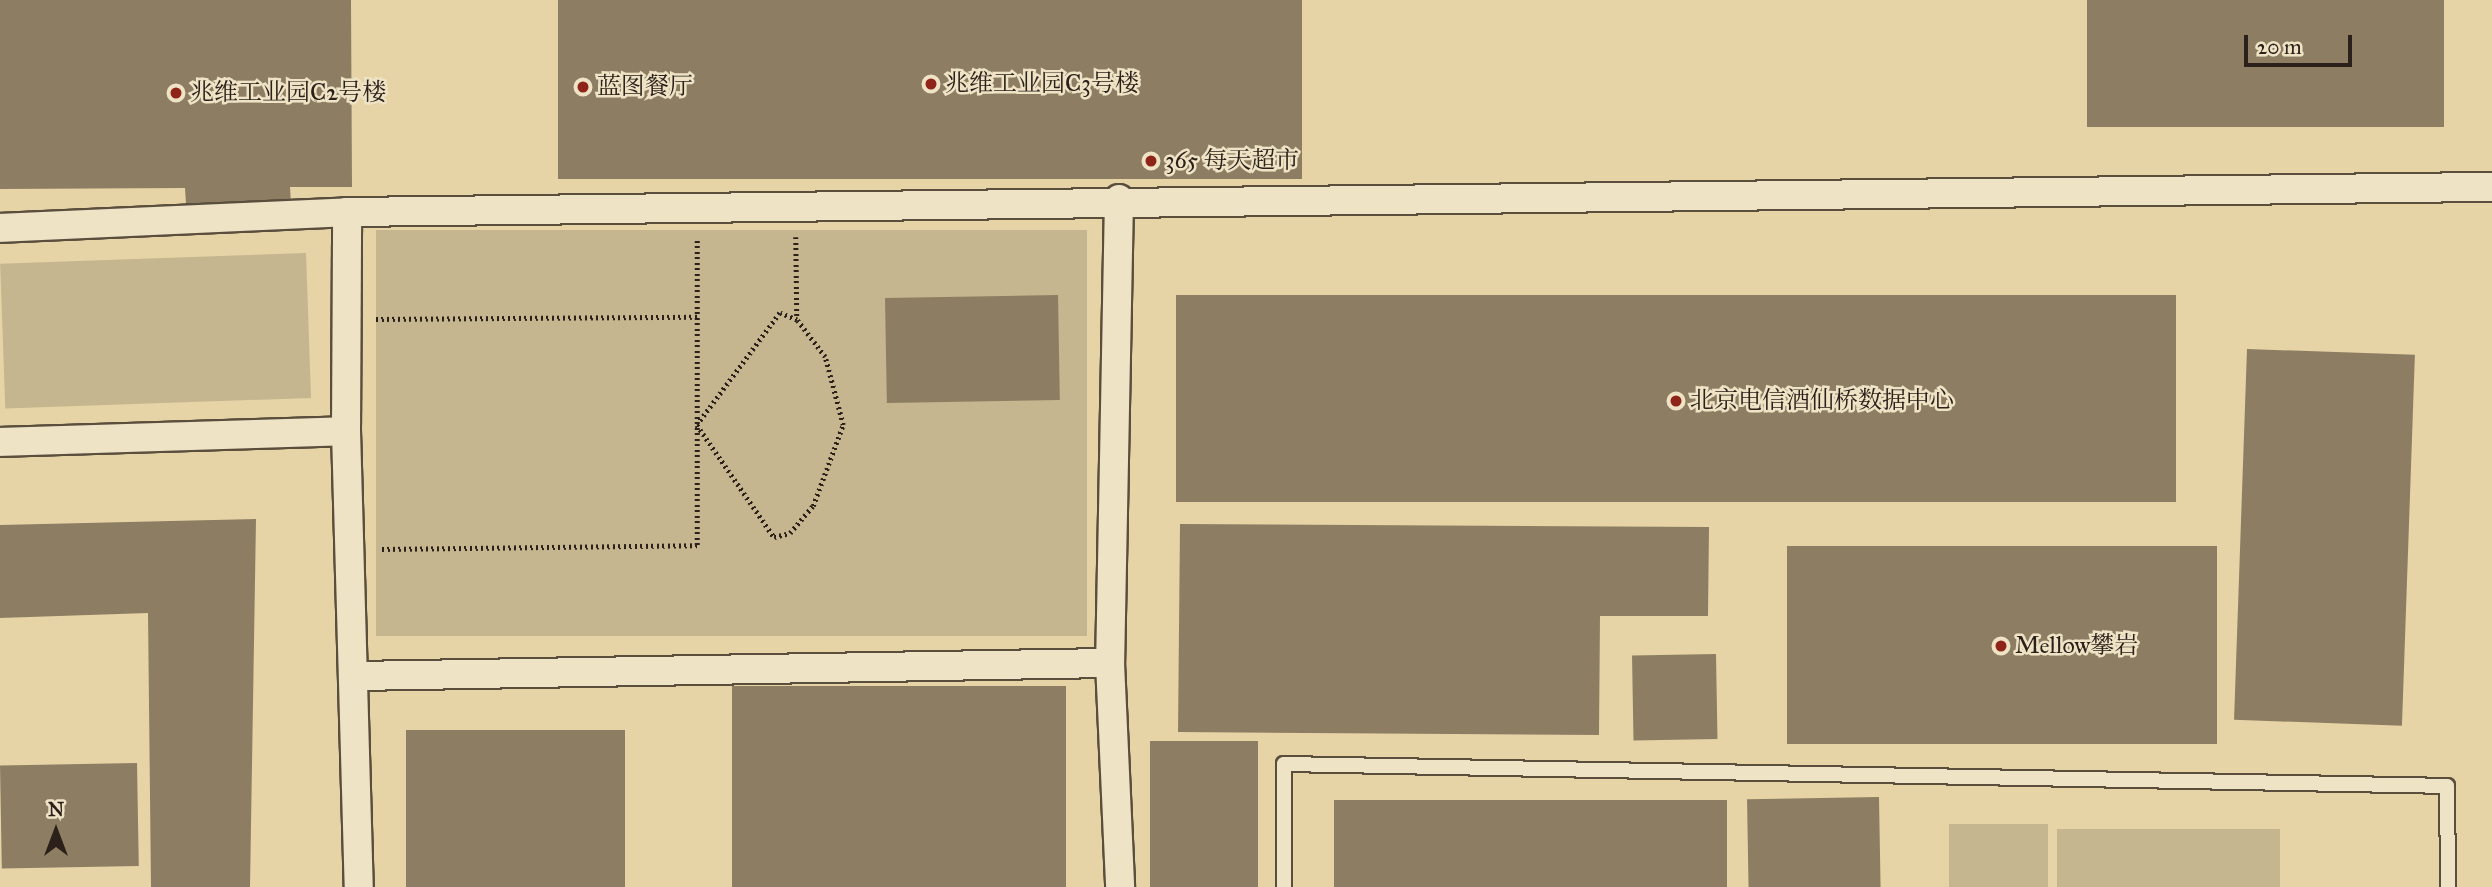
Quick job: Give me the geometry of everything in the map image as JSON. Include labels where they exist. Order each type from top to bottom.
[{"type":"street","points":[[0,228],[347,212],[1119,199],[2492,187]]},
{"type":"street","points":[[1119,199],[1110,663],[1120,887]]},
{"type":"street","points":[[347,212],[346,431],[356,676],[359,887]]},
{"type":"street","points":[[0,442],[346,431]]},
{"type":"street","points":[[356,676],[1110,663]]},
{"type":"lane","points":[[1284,887],[1284,764],[2447,786],[2448,887]]},
{"type":"path","points":[[796,205],[797,320]]},
{"type":"path","points":[[352,550],[697,545],[696,206]]},
{"type":"path","points":[[779,313],[797,320],[825,357],[843,425],[813,506],[790,533],[774,537],[697,425],[779,313]]},
{"type":"path","points":[[347,319],[698,317]]},
{"type":"shaded area","points":[[376,230],[1087,230],[1087,636],[376,636]]},
{"type":"shaded area","points":[[306,253],[311,398],[5,409],[0,264]]},
{"type":"shaded area","points":[[1949,824],[2048,824],[2048,887],[1949,887]]},
{"type":"shaded area","points":[[2057,829],[2280,829],[2280,887],[2057,887]]},
{"type":"building","name":"兆维工业园C2号楼","points":[[0,0],[351,0],[352,187],[290,187],[291,203],[186,204],[185,188],[0,189]]},
{"type":"building","name":"兆维工业园C3号楼","points":[[558,0],[1302,0],[1302,179],[558,179]]},
{"type":"building","points":[[2087,0],[2444,0],[2444,127],[2087,127]]},
{"type":"building","points":[[1058,295],[1060,400],[887,403],[885,298]]},
{"type":"building","name":"北京电信酒仙桥数据中心","points":[[1176,295],[2176,295],[2176,502],[1176,502]]},
{"type":"building","points":[[2247,349],[2415,355],[2402,726],[2234,720]]},
{"type":"building","points":[[256,519],[250,887],[151,887],[148,613],[0,618],[0,525]]},
{"type":"building","points":[[1180,524],[1709,527],[1708,616],[1600,616],[1599,735],[1178,732]]},
{"type":"building","name":"Mellow攀岩","points":[[1787,546],[2217,546],[2217,744],[1787,744]]},
{"type":"building","points":[[1716,654],[1717,739],[1633,740],[1632,655]]},
{"type":"building","points":[[732,686],[1066,686],[1066,887],[732,887]]},
{"type":"building","points":[[406,730],[625,730],[625,887],[406,887]]},
{"type":"building","points":[[1150,741],[1258,741],[1258,887],[1150,887]]},
{"type":"building","points":[[137,763],[139,866],[2,868],[0,765]]},
{"type":"building","points":[[1879,797],[1881,887],[1749,887],[1747,799]]},
{"type":"building","points":[[1334,800],[1727,800],[1727,887],[1334,887]]},
{"type":"place","name":"兆维工业园C3号楼","points":[[931,84]]},
{"type":"place","name":"蓝图餐厅","points":[[583,87]]},
{"type":"place","name":"兆维工业园C2号楼","points":[[176,93]]},
{"type":"place","name":"365 每天超市","points":[[1151,161]]},
{"type":"place","name":"北京电信酒仙桥数据中心","points":[[1676,401]]},
{"type":"place","name":"Mellow攀岩","points":[[2001,646]]}]
